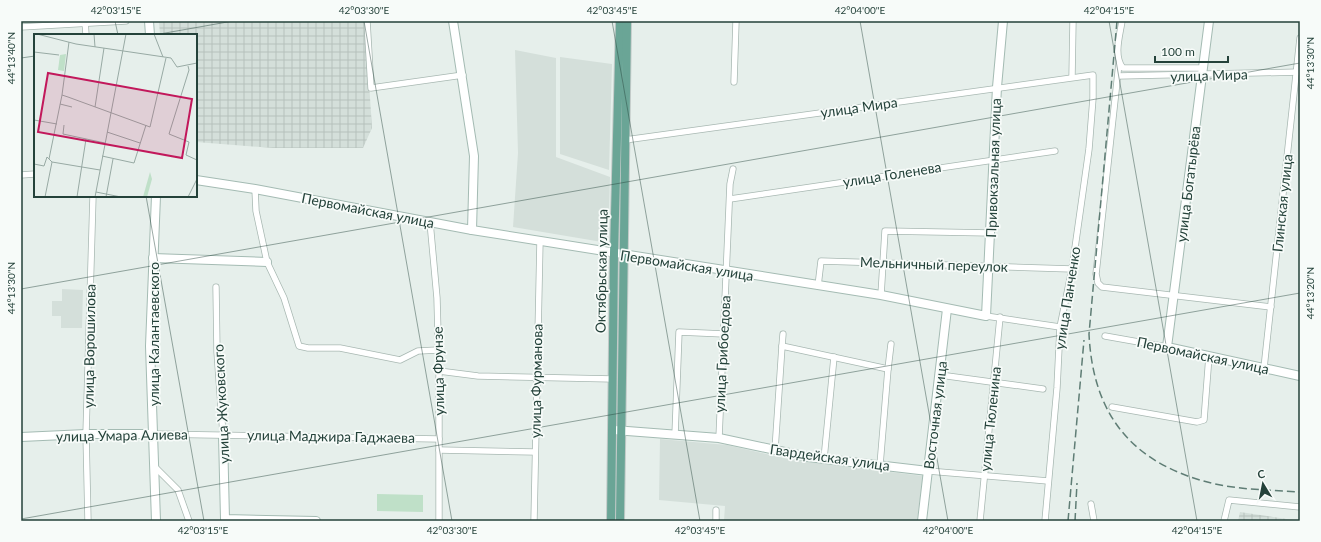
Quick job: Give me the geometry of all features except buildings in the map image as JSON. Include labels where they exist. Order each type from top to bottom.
[{"type":"main road","name":"Октябрьская улица","points":[[620,21],[614,253],[613,379],[617,430],[620,521]]},
{"type":"main road","name":"Октябрьская улица","points":[[611,521],[617,430],[623,255],[627,21]]},
{"type":"street","points":[[21,27],[85,22],[126,21]]},
{"type":"street","points":[[149,21],[150,34]]},
{"type":"street","points":[[367,21],[371,88],[463,75]]},
{"type":"street","points":[[453,21],[463,75],[474,156],[472,230]]},
{"type":"street","points":[[734,82],[736,21]]},
{"type":"street","name":"Привокзальная улица","points":[[986,316],[997,88],[1003,21]]},
{"type":"street","points":[[1072,77],[1073,21]]},
{"type":"street","points":[[1122,21],[1118,54],[1118,76],[1096,274],[1098,283],[1102,287],[1271,307]]},
{"type":"street","name":"улица Богатырёва","points":[[1167,346],[1209,21]]},
{"type":"street","points":[[85,22],[86,34]]},
{"type":"street","name":"Глинская улица","points":[[1264,368],[1298,72],[1300,38]]},
{"type":"street","points":[[1119,63],[1124,68],[1202,72]]},
{"type":"street","name":"улица Мира","points":[[1118,76],[1202,72],[1298,72]]},
{"type":"street","name":"улица Мира","points":[[625,140],[1093,75]]},
{"type":"street","name":"улица Панченко","points":[[1045,521],[1060,327],[1072,269],[1089,149],[1093,98],[1093,75]]},
{"type":"street","name":"улица Голенева","points":[[730,199],[1055,150]]},
{"type":"street","name":"улица Грибоедова","points":[[718,438],[730,184],[733,169]]},
{"type":"street","points":[[21,175],[34,174]]},
{"type":"street","name":"Первомайская улица","points":[[197,180],[255,189],[472,230],[881,295],[986,316],[1060,327]]},
{"type":"street","points":[[255,189],[256,211],[267,262],[284,298],[300,346],[308,348],[340,348],[400,360],[418,350],[438,350]]},
{"type":"street","name":"улица Ворошилова","points":[[88,521],[86,434],[93,197]]},
{"type":"street","name":"улица Калантаевского","points":[[156,197],[150,346],[156,521]]},
{"type":"street","name":"улица Фрунзе","points":[[430,222],[432,260],[437,298],[439,370],[439,521]]},
{"type":"street","points":[[881,295],[885,231],[991,233]]},
{"type":"street","name":"улица Фурманова","points":[[534,521],[540,241]]},
{"type":"street","points":[[153,258],[267,262]]},
{"type":"street","name":"Мельничный переулок","points":[[818,286],[821,261],[1072,269]]},
{"type":"street","name":"улица Жуковского","points":[[216,287],[217,352],[223,435],[225,520]]},
{"type":"street","name":"Восточная улица","points":[[922,521],[948,309]]},
{"type":"street","name":"улица Тюленина","points":[[980,521],[1000,317]]},
{"type":"street","points":[[675,435],[679,332],[724,334]]},
{"type":"street","points":[[776,450],[783,334]]},
{"type":"street","name":"Первомайская улица","points":[[1105,336],[1167,346],[1300,376]]},
{"type":"street","points":[[880,465],[891,344]]},
{"type":"street","points":[[782,346],[888,369]]},
{"type":"street","points":[[1112,407],[1197,422],[1204,420],[1209,356]]},
{"type":"street","points":[[824,459],[834,357]]},
{"type":"street","points":[[439,370],[478,376],[613,379]]},
{"type":"street","points":[[940,375],[1043,389]]},
{"type":"street","name":"Гвардейская улица","points":[[617,430],[718,438],[824,459],[928,471],[1048,481]]},
{"type":"street","name":"улица Умара Алиева","points":[[21,437],[86,434],[223,435]]},
{"type":"street","name":"улица Маджира Гаджаева","points":[[223,435],[439,439]]},
{"type":"street","points":[[439,450],[535,452]]},
{"type":"street","points":[[155,467],[178,490],[189,521]]},
{"type":"street","points":[[1224,521],[1229,500],[1300,507]]},
{"type":"street","points":[[1091,504],[1094,521]]},
{"type":"street","points":[[716,510],[716,521]]},
{"type":"street","points":[[225,520],[316,521]]},
{"type":"shaded area","points":[[159,21],[365,21],[372,128],[363,148],[273,148],[197,142],[197,34],[160,34]]},
{"type":"shaded area","points":[[515,50],[556,58],[556,157],[610,177],[608,243],[513,227],[518,153]]},
{"type":"shaded area","points":[[560,57],[612,64],[609,170],[560,154]]},
{"type":"shaded area","points":[[62,289],[83,290],[82,328],[61,328],[61,316],[52,316],[52,301],[62,301]]},
{"type":"shaded area","points":[[660,439],[727,445],[792,460],[923,476],[917,521],[724,521],[725,506],[659,500]]},
{"type":"shaded area","points":[[1240,512],[1300,521],[1238,521]]},
{"type":"green space","points":[[377,494],[423,495],[423,512],[377,511]]},
{"type":"railway","points":[[1117,21],[1089,334],[1092,363],[1099,390],[1109,413],[1123,433],[1141,450],[1162,464],[1186,476],[1215,484],[1247,489],[1300,492]]},
{"type":"railway","points":[[1068,521],[1084,340]]},
{"type":"railway","points":[[1075,521],[1077,483]]}]
